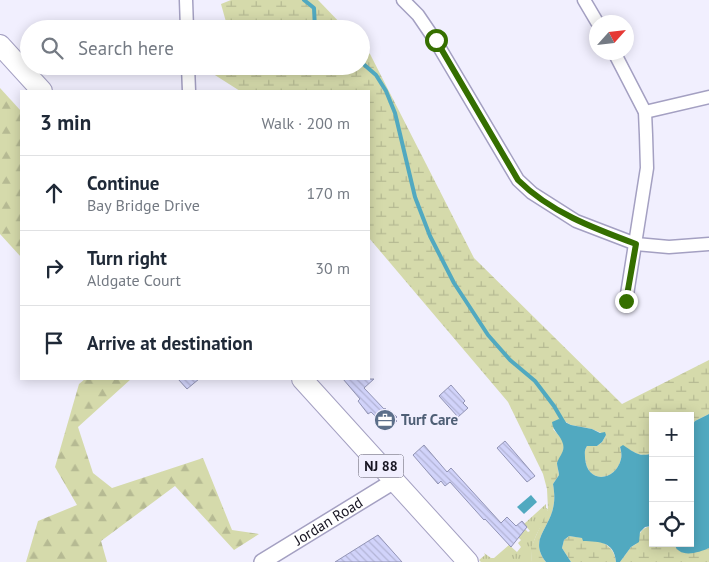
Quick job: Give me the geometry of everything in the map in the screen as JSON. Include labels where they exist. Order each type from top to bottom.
[{"type":"main road","points":[[0,45],[20,67]]},
{"type":"main road","points":[[27,75],[41,90]]},
{"type":"main road","name":"NJ 88","points":[[303,380],[468,562]]},
{"type":"street","points":[[186,0],[187,20]]},
{"type":"street","points":[[404,0],[418,15],[436,40],[518,180],[532,193],[576,221],[636,244],[669,247],[709,244]]},
{"type":"street","points":[[584,0],[594,15]]},
{"type":"street","points":[[618,60],[645,112],[647,168],[626,301]]},
{"type":"street","points":[[188,75],[189,90]]},
{"type":"street","points":[[645,112],[709,97]]},
{"type":"street","name":"Jordan Road","points":[[262,562],[394,481]]},
{"type":"green space","points":[[231,0],[318,0],[337,20],[225,20],[221,4]]},
{"type":"green space","points":[[370,54],[474,258],[622,404],[709,360],[709,414],[694,422],[694,412],[649,412],[649,455],[639,454],[620,447],[621,458],[618,466],[614,472],[608,475],[602,477],[591,473],[585,458],[587,446],[597,446],[606,435],[592,429],[571,425],[564,421],[553,429],[562,439],[564,445],[563,453],[557,463],[559,475],[553,484],[554,500],[552,511],[539,544],[539,549],[546,562],[532,562],[531,549],[548,509],[547,489],[543,474],[508,402],[370,239],[370,90],[238,90],[215,75],[370,75]]},
{"type":"green space","points":[[0,88],[20,110],[20,256],[0,234]]},
{"type":"green space","points":[[84,380],[130,380],[78,427],[93,473],[112,488],[203,458],[232,530],[259,534],[234,550],[175,486],[101,541],[107,562],[26,562],[38,521],[77,505],[55,467],[79,384]]},
{"type":"green space","points":[[546,504],[548,509],[533,546],[532,562],[481,562],[479,560],[485,555],[484,553],[494,558],[509,545],[517,552],[521,547],[518,543],[521,540],[516,535],[525,529],[528,532],[530,531],[524,524]]},
{"type":"green space","points":[[649,526],[649,547],[709,548],[709,562],[620,562],[631,547],[636,544],[642,530]]},
{"type":"green space","points":[[569,536],[592,539],[605,544],[614,554],[616,562],[571,562],[562,548],[564,540]]},
{"type":"water","points":[[709,414],[709,548],[694,553],[684,553],[676,547],[694,547],[695,421]]},
{"type":"water","points":[[559,419],[571,425],[592,429],[600,433],[605,432],[606,435],[602,442],[597,446],[587,446],[585,451],[587,467],[596,476],[602,477],[614,472],[621,459],[620,447],[623,445],[640,455],[649,454],[649,526],[645,527],[640,532],[639,542],[631,547],[620,562],[616,562],[615,555],[609,546],[583,541],[582,538],[569,536],[564,540],[562,548],[571,562],[546,562],[539,549],[540,538],[552,511],[554,500],[553,484],[559,475],[557,463],[563,449],[562,441],[552,422]]},
{"type":"water","points":[[531,495],[537,502],[524,514],[517,507]]},
{"type":"building","points":[[374,379],[364,388],[384,409],[389,412],[390,410],[397,417],[395,419],[397,421],[389,429],[371,412],[368,414],[358,401],[360,399],[344,380]]},
{"type":"building","points":[[179,380],[198,380],[187,389]]},
{"type":"building","points":[[451,385],[465,401],[463,403],[468,408],[458,417],[439,396]]},
{"type":"building","points":[[505,441],[535,476],[527,482],[497,448]]},
{"type":"building","points":[[424,445],[447,472],[451,468],[501,523],[507,517],[516,526],[522,521],[527,527],[511,547],[450,482],[445,486],[441,481],[438,484],[413,455]]},
{"type":"building","points":[[378,535],[402,562],[335,562]]},
{"type":"waterway","points":[[304,0],[314,8],[315,20]]},
{"type":"waterway","points":[[370,70],[376,75],[386,91],[395,113],[415,197],[430,236],[454,283],[488,335],[510,360],[535,381],[564,423]]},
{"type":"place","name":"Turf Care","points":[[385,420]]},
{"type":"route","points":[[436,40],[518,180],[532,193],[576,221],[636,244],[626,301]]}]
